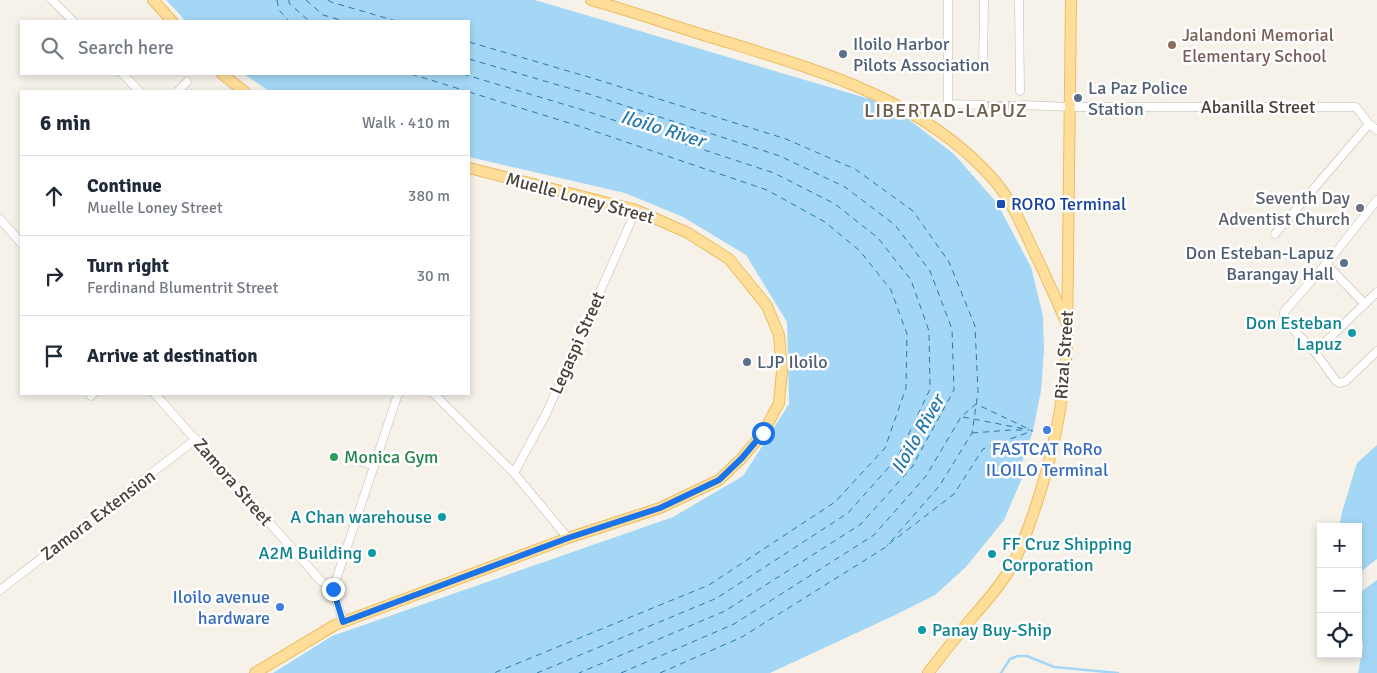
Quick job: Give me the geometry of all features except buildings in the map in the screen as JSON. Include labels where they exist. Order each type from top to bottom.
[{"type":"main road","points":[[153,0],[171,20]]},
{"type":"main road","points":[[591,0],[788,61],[874,93],[909,111],[939,131],[968,152],[996,181],[1015,212],[1067,325]]},
{"type":"main road","name":"Rizal Street","points":[[928,673],[995,592],[1009,570],[1020,549],[1037,504],[1054,441],[1062,403],[1067,325],[1071,0]]},
{"type":"main road","points":[[223,75],[243,90]]},
{"type":"main road","name":"Muelle Loney Street","points":[[255,673],[343,622],[568,538],[660,508],[719,480],[742,458],[763,433],[779,404],[782,371],[778,335],[767,306],[729,259],[688,233],[636,210],[470,168]]},
{"type":"street","points":[[52,0],[72,20]]},
{"type":"street","points":[[948,0],[948,104],[984,105]]},
{"type":"street","points":[[983,68],[984,0]]},
{"type":"street","points":[[1020,0],[1020,91]]},
{"type":"street","points":[[124,75],[138,90]]},
{"type":"street","points":[[179,90],[187,82]]},
{"type":"street","name":"Abanilla Street","points":[[1023,105],[1070,107],[1356,107],[1369,124]]},
{"type":"street","points":[[1275,234],[1369,124],[1377,130]]},
{"type":"street","points":[[1377,200],[1326,264],[1284,312],[1286,322],[1315,352],[1340,384],[1346,381],[1377,351]]},
{"type":"street","name":"Legaspi Street","points":[[514,473],[547,412],[636,210]]},
{"type":"street","points":[[0,220],[20,242]]},
{"type":"street","points":[[1326,264],[1365,304]]},
{"type":"street","points":[[1315,352],[1377,292]]},
{"type":"street","name":"Zamora Street","points":[[156,395],[321,581],[333,589]]},
{"type":"street","points":[[343,622],[333,589],[398,395]]},
{"type":"street","points":[[435,395],[514,473],[568,538]]},
{"type":"street","name":"Zamora Extension","points":[[0,590],[196,439]]},
{"type":"street","points":[[355,459],[374,466]]},
{"type":"water","name":"Iloilo River","points":[[166,0],[535,0],[873,100],[908,119],[954,154],[997,203],[1031,267],[1043,316],[1044,351],[1041,391],[1033,431],[1019,471],[1023,476],[1004,520],[966,567],[935,595],[770,673],[273,673],[332,636],[673,517],[743,476],[789,404],[787,322],[746,255],[683,217],[625,193],[470,157],[470,90],[268,90],[245,75],[470,75],[470,20],[185,20]]},
{"type":"water","points":[[1377,445],[1377,559],[1362,571],[1362,523],[1340,523],[1357,463]]},
{"type":"water","points":[[1377,580],[1377,673],[1358,673],[1363,648],[1362,591]]},
{"type":"waterway","points":[[1001,673],[1010,659],[1018,656],[1027,656],[1054,667],[1118,673]]},
{"type":"ferry route","points":[[277,0],[279,10],[288,20]]},
{"type":"ferry route","points":[[289,0],[289,3],[308,20]]},
{"type":"ferry route","points":[[306,0],[323,15],[340,20]]},
{"type":"ferry route","points":[[328,0],[393,20]]},
{"type":"ferry route","points":[[470,42],[592,78],[786,139],[855,169],[913,211],[949,262],[975,326],[978,392],[972,433],[940,485],[887,546]]},
{"type":"ferry route","points":[[470,59],[589,94],[780,156],[845,187],[895,225],[930,271],[952,329],[954,390],[912,467],[861,524],[725,611],[579,673]]},
{"type":"ferry route","points":[[414,75],[463,90]]},
{"type":"ferry route","points":[[466,75],[586,111],[774,173],[835,204],[878,238],[911,280],[929,331],[930,389],[898,457],[848,513],[717,598],[537,673]]},
{"type":"ferry route","points":[[470,92],[582,127],[767,190],[825,222],[860,251],[891,290],[907,334],[906,388],[885,448],[835,502],[709,585],[494,673]]},
{"type":"ferry route","points":[[621,673],[734,624],[874,535],[926,476],[961,417],[976,404],[1033,431]]},
{"type":"ferry route","points":[[963,417],[1030,430]]},
{"type":"ferry route","points":[[972,433],[1027,430]]},
{"type":"ferry route","points":[[889,544],[954,494],[983,449],[1032,431]]},
{"type":"ferry route","points":[[660,673],[742,637],[886,547]]},
{"type":"tunnel","points":[[984,105],[1023,105]]},
{"type":"place","name":"Jalandoni Memorial Elementary School","points":[[1172,45]]},
{"type":"place","name":"Iloilo Harbor Pilots Association","points":[[843,54]]},
{"type":"place","name":"La Paz Police Station","points":[[1078,98]]},
{"type":"place","name":"RORO Terminal","points":[[1001,204]]},
{"type":"place","name":"Seventh Day Adventist Church","points":[[1360,208]]},
{"type":"place","name":"Don Esteban-Lapuz Barangay Hall","points":[[1344,263]]},
{"type":"place","name":"Don Esteban Lapuz","points":[[1352,333]]},
{"type":"place","name":"LJP Iloilo","points":[[747,362]]},
{"type":"place","name":"FASTCAT RoRo ILOILO Terminal","points":[[1047,430]]},
{"type":"place","name":"Monica Gym","points":[[334,457]]},
{"type":"place","name":"A Chan warehouse","points":[[442,517]]},
{"type":"place","name":"A2M Building","points":[[372,553]]},
{"type":"place","name":"FF Cruz Shipping Corporation","points":[[992,554]]},
{"type":"place","name":"Iloilo avenue hardware","points":[[280,607]]},
{"type":"place","name":"Panay Buy-Ship","points":[[922,630]]},
{"type":"district","name":"LIBERTAD-LAPUZ","points":[[946,110]]},
{"type":"route","points":[[333,589],[343,622],[568,538],[660,508],[719,480],[742,458],[763,433]]}]
